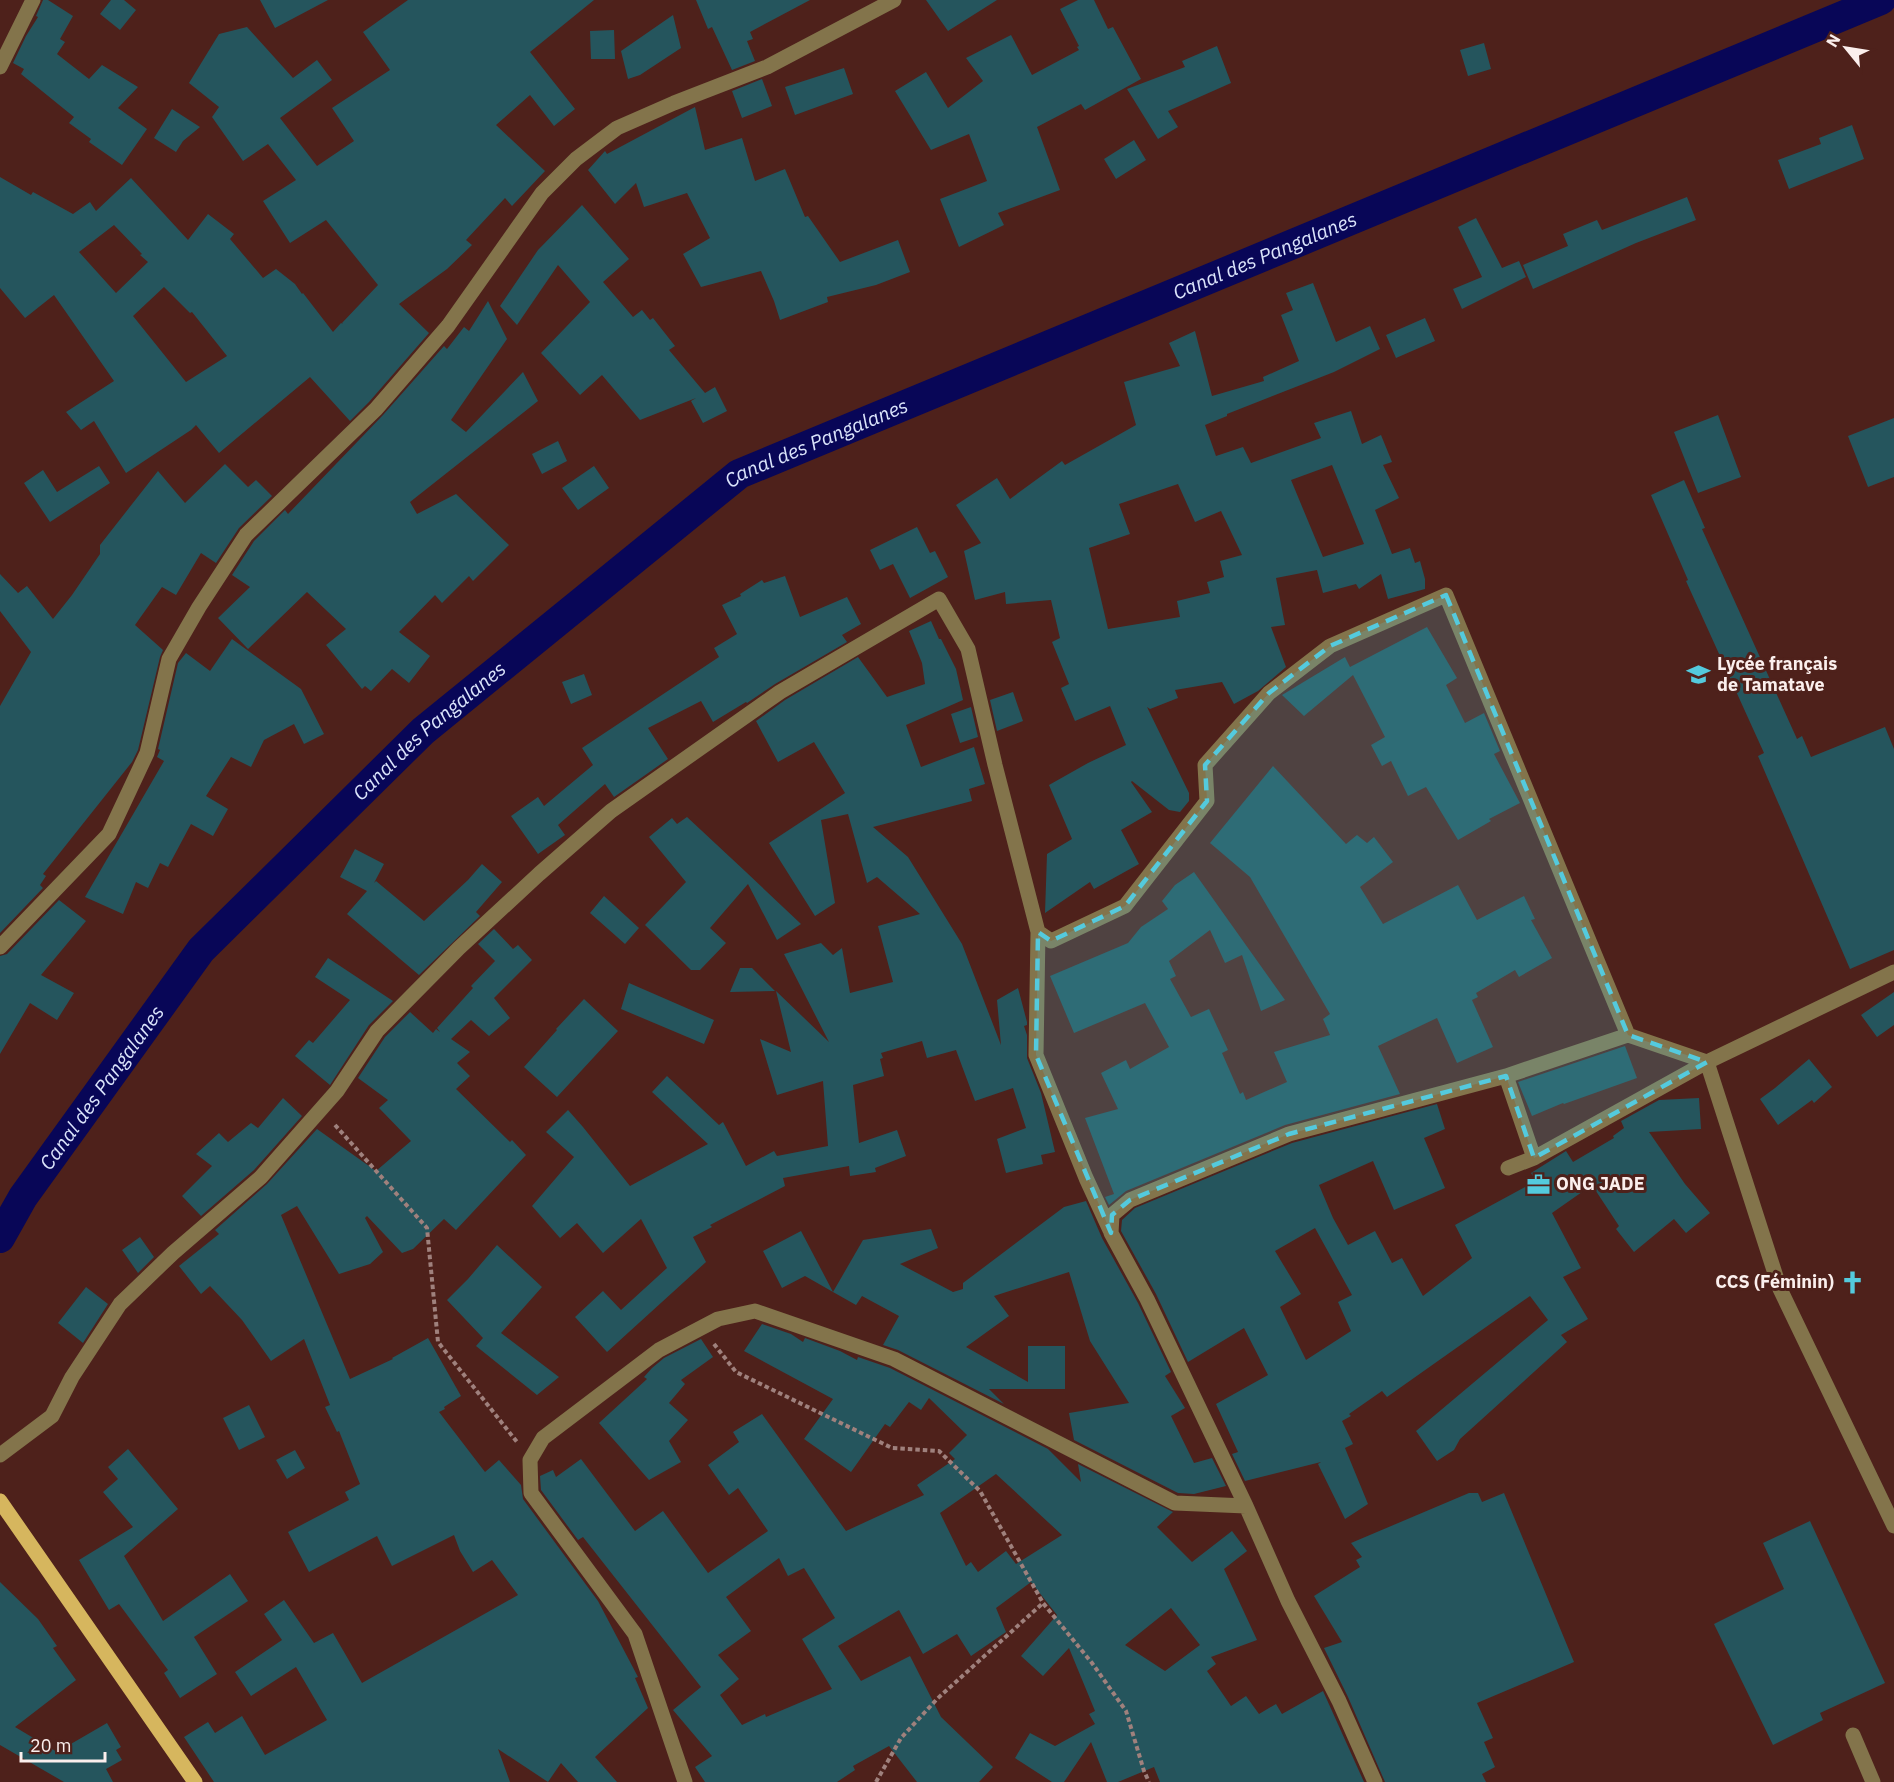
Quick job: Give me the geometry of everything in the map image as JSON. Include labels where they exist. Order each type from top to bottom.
[{"type":"main road","points":[[0,1501],[195,1782]]},
{"type":"street","points":[[0,67],[33,0]]},
{"type":"street","points":[[0,947],[109,834],[147,753],[169,659],[199,607],[246,535],[376,409],[448,326],[542,193],[576,159],[617,128],[674,102],[767,67],[894,0]]},
{"type":"street","points":[[1038,932],[1051,941],[1125,906],[1207,801],[1205,765],[1269,693],[1330,646],[1446,595],[1628,1035]]},
{"type":"street","points":[[0,1455],[52,1416],[72,1377],[120,1304],[173,1253],[261,1177],[337,1091],[377,1030],[459,948],[539,874],[611,811],[780,692],[939,599],[968,649],[1038,932],[1036,1055],[1111,1233],[1147,1299],[1246,1506],[1288,1601],[1339,1701],[1375,1782]]},
{"type":"street","points":[[1508,1168],[1534,1158],[1707,1062],[1894,972]]},
{"type":"street","points":[[1111,1233],[1112,1215],[1130,1200],[1289,1134],[1506,1076],[1628,1035],[1707,1062]]},
{"type":"street","points":[[1707,1062],[1780,1289],[1894,1526]]},
{"type":"street","points":[[1506,1076],[1534,1158]]},
{"type":"street","points":[[685,1782],[635,1634],[531,1493],[530,1460],[543,1438],[659,1350],[718,1319],[755,1311],[894,1359],[1175,1503],[1246,1506]]},
{"type":"street","points":[[1853,1735],[1873,1782]]},
{"type":"path","points":[[321,1110],[427,1228],[438,1342],[530,1460]]},
{"type":"path","points":[[701,1328],[736,1372],[891,1448],[939,1451],[980,1491],[1043,1603],[1092,1663],[1126,1711],[1149,1782]]},
{"type":"path","points":[[876,1782],[901,1738],[937,1699],[1043,1603]]},
{"type":"highlighted area","points":[[1446,595],[1628,1035],[1707,1062],[1534,1158],[1506,1076],[1289,1134],[1130,1200],[1112,1215],[1111,1233],[1036,1055],[1038,932],[1051,941],[1125,906],[1207,801],[1205,765],[1269,693],[1330,646]]},
{"type":"building","points":[[43,0],[48,0],[73,16],[60,39],[65,42],[57,54],[89,79],[102,65],[138,87],[118,108],[147,129],[122,165],[89,142],[91,139],[69,123],[74,117],[21,74],[24,69],[13,63],[38,17],[36,16]]},
{"type":"building","points":[[111,0],[124,0],[136,10],[120,30],[100,14]]},
{"type":"building","points":[[260,0],[328,0],[275,28]]},
{"type":"building","points":[[408,0],[594,0],[530,52],[575,109],[554,126],[530,95],[496,125],[545,171],[512,206],[505,198],[466,240],[472,245],[447,269],[399,304],[429,333],[369,402],[350,421],[310,377],[219,453],[196,425],[126,473],[94,421],[81,430],[66,412],[114,381],[54,295],[25,318],[0,288],[0,177],[31,195],[33,192],[73,214],[90,202],[96,211],[131,178],[188,240],[208,214],[234,234],[230,239],[263,278],[276,269],[295,284],[333,332],[378,285],[326,220],[290,243],[263,201],[296,180],[268,144],[243,161],[212,117],[219,107],[189,83],[219,34],[247,27],[293,78],[317,60],[332,80],[280,118],[317,166],[354,141],[332,108],[390,70],[363,32]],"holes":[[[114,225],[148,262],[116,293],[79,252]],[[164,287],[190,313],[192,312],[227,356],[186,382],[133,316]]]},
{"type":"building","points":[[696,0],[810,0],[750,32],[753,39],[747,41],[755,61],[732,70],[712,27],[708,29]]},
{"type":"building","points":[[926,0],[997,0],[948,31]]},
{"type":"building","points":[[1078,0],[1094,0],[1108,29],[1113,27],[1141,79],[1085,110],[1081,104],[1037,127],[1060,190],[998,213],[1004,225],[959,247],[940,199],[987,181],[969,134],[931,150],[895,91],[926,72],[948,108],[983,81],[966,58],[1011,35],[1032,75],[1079,50],[1060,9]]},
{"type":"building","points":[[673,15],[681,48],[640,75],[628,79],[621,51]]},
{"type":"building","points":[[614,30],[615,59],[591,59],[590,31]]},
{"type":"building","points":[[1484,43],[1491,69],[1468,76],[1460,50]]},
{"type":"building","points":[[1217,46],[1231,83],[1168,111],[1178,127],[1158,139],[1127,89],[1185,67],[1182,61]]},
{"type":"building","points":[[844,68],[853,94],[795,115],[785,87]]},
{"type":"building","points":[[762,79],[772,106],[742,118],[732,91]]},
{"type":"building","points":[[695,107],[705,150],[742,138],[755,181],[785,169],[805,217],[808,216],[840,262],[898,240],[910,272],[876,285],[827,297],[828,302],[780,320],[761,271],[701,287],[683,254],[710,238],[687,193],[644,207],[636,183],[615,204],[588,170],[605,151],[607,154]]},
{"type":"building","points":[[172,109],[200,127],[183,141],[176,152],[154,138]]},
{"type":"building","points":[[1852,125],[1864,159],[1789,189],[1778,160],[1821,144],[1819,138]]},
{"type":"building","points":[[1134,140],[1146,160],[1116,179],[1104,159]]},
{"type":"building","points":[[1687,197],[1696,220],[1636,243],[1533,289],[1523,265],[1568,246],[1563,234],[1597,220],[1602,230]]},
{"type":"building","points":[[582,205],[629,259],[603,282],[633,317],[642,310],[650,320],[653,318],[675,346],[669,350],[705,393],[715,387],[727,411],[703,423],[691,401],[696,398],[640,420],[602,375],[580,395],[541,353],[590,302],[558,265],[517,325],[500,306],[538,250]]},
{"type":"building","points":[[1476,218],[1502,268],[1519,261],[1526,277],[1462,309],[1453,289],[1482,277],[1458,227]]},
{"type":"building","points":[[1313,283],[1336,342],[1370,326],[1380,349],[1334,372],[1227,414],[1205,425],[1216,456],[1243,447],[1251,463],[1321,438],[1314,423],[1351,411],[1362,444],[1381,435],[1392,462],[1383,465],[1399,498],[1375,510],[1392,554],[1410,548],[1415,563],[1420,561],[1425,589],[1388,599],[1381,574],[1359,589],[1356,584],[1323,593],[1317,570],[1276,578],[1285,625],[1271,627],[1286,667],[1258,691],[1234,704],[1222,682],[1175,690],[1178,698],[1150,709],[1147,707],[1189,793],[1189,801],[1180,812],[1169,810],[1132,781],[1152,812],[1121,830],[1139,864],[1094,889],[1090,882],[1045,913],[1047,854],[1072,839],[1049,785],[1126,745],[1110,706],[1075,721],[1061,688],[1069,684],[1052,642],[1060,638],[1051,600],[1006,604],[1005,592],[975,600],[964,551],[981,543],[956,505],[997,478],[1010,499],[1062,461],[1065,465],[1136,425],[1124,382],[1180,366],[1169,343],[1195,331],[1212,396],[1264,381],[1263,377],[1299,361],[1281,315],[1293,310],[1286,293]],"holes":[[[1332,465],[1364,544],[1323,557],[1291,480]],[[1178,484],[1195,522],[1221,511],[1242,555],[1220,561],[1224,577],[1207,582],[1210,593],[1177,601],[1180,617],[1108,629],[1089,548],[1130,534],[1119,504]]]},
{"type":"building","points":[[488,301],[507,339],[451,420],[466,432],[523,372],[538,401],[410,502],[417,514],[456,494],[509,545],[473,581],[469,576],[442,603],[435,595],[399,632],[430,656],[409,683],[392,669],[371,691],[365,686],[362,689],[326,645],[346,629],[307,592],[248,649],[218,618],[250,587],[232,575],[254,541],[285,510],[288,514],[383,415],[444,346],[447,349],[464,327],[469,331]]},
{"type":"building","points":[[1425,318],[1435,341],[1396,358],[1386,335]]},
{"type":"building","points":[[1718,415],[1741,477],[1698,493],[1674,432]]},
{"type":"building","points":[[1894,418],[1894,477],[1868,487],[1848,436]]},
{"type":"building","points":[[558,441],[567,461],[542,474],[532,454]]},
{"type":"building","points":[[225,464],[248,487],[256,480],[272,496],[239,528],[216,563],[201,553],[176,595],[162,587],[135,625],[163,650],[138,750],[132,762],[43,874],[46,876],[40,885],[43,888],[0,933],[0,706],[31,652],[0,611],[0,574],[18,593],[27,586],[53,619],[100,554],[100,545],[158,471],[185,503]]},
{"type":"building","points":[[99,466],[110,483],[50,522],[24,483],[43,470],[57,492]]},
{"type":"building","points":[[594,466],[609,488],[578,510],[562,488]]},
{"type":"building","points":[[1684,480],[1705,528],[1702,529],[1797,739],[1802,736],[1811,757],[1885,727],[1894,749],[1894,950],[1850,969],[1758,756],[1764,753],[1686,581],[1688,580],[1651,495]]},
{"type":"building","points":[[917,527],[930,553],[935,551],[948,577],[910,598],[893,564],[880,570],[870,550]]},
{"type":"building","points":[[785,576],[800,617],[847,597],[861,624],[842,635],[847,642],[713,722],[701,701],[648,728],[668,759],[614,797],[605,784],[558,825],[565,835],[538,854],[511,816],[538,797],[544,806],[593,765],[582,748],[719,657],[714,648],[737,634],[722,605],[741,596],[740,594],[762,580],[764,583]]},
{"type":"building","points":[[931,621],[956,669],[963,700],[906,725],[921,767],[974,747],[985,784],[969,789],[972,801],[873,827],[908,857],[962,944],[1001,1045],[997,1000],[1018,988],[1027,1022],[1024,1026],[1027,1035],[1027,1058],[1041,1093],[1055,1152],[1041,1155],[1043,1164],[1006,1173],[997,1139],[1026,1128],[1013,1088],[975,1101],[956,1050],[927,1058],[922,1041],[881,1053],[884,1076],[853,1085],[859,1143],[897,1130],[906,1156],[875,1168],[876,1172],[850,1176],[849,1166],[783,1178],[785,1186],[710,1225],[712,1227],[693,1237],[706,1262],[607,1352],[575,1317],[603,1291],[621,1310],[667,1268],[641,1219],[603,1253],[577,1223],[560,1238],[532,1206],[574,1157],[546,1132],[568,1110],[630,1186],[708,1144],[652,1092],[667,1076],[719,1125],[723,1122],[746,1166],[774,1151],[777,1156],[828,1146],[823,1081],[777,1095],[760,1039],[791,1052],[776,991],[829,1042],[784,954],[821,943],[833,955],[842,948],[850,993],[893,982],[878,926],[920,914],[877,877],[867,883],[848,814],[821,820],[835,903],[815,916],[769,843],[845,793],[814,742],[778,762],[756,721],[785,700],[858,657],[887,697],[925,684],[922,663],[909,631]]},
{"type":"building","points":[[1427,627],[1457,678],[1446,685],[1465,723],[1484,713],[1500,751],[1494,754],[1520,803],[1489,819],[1491,821],[1458,840],[1426,787],[1408,796],[1391,761],[1382,766],[1371,745],[1385,737],[1353,675],[1304,716],[1282,695],[1345,657],[1350,667]]},
{"type":"building","points":[[232,639],[301,689],[324,734],[304,744],[294,724],[264,740],[251,767],[231,757],[206,796],[228,809],[213,836],[191,824],[168,867],[160,863],[148,888],[136,882],[123,914],[85,897],[164,761],[157,757],[160,750],[158,749],[178,663],[186,653],[210,671]]},
{"type":"building","points":[[584,674],[592,695],[571,704],[562,682]]},
{"type":"building","points":[[1013,692],[1023,721],[997,731],[990,700]]},
{"type":"building","points":[[971,707],[978,737],[960,743],[951,714]]},
{"type":"building","points":[[1273,766],[1346,844],[1357,835],[1367,843],[1374,837],[1393,862],[1360,887],[1383,924],[1458,885],[1477,920],[1524,896],[1535,919],[1531,920],[1552,958],[1519,977],[1515,970],[1476,993],[1478,997],[1472,1000],[1493,1047],[1457,1063],[1437,1018],[1378,1046],[1400,1094],[1285,1125],[1126,1191],[1109,1205],[1105,1197],[1114,1194],[1085,1118],[1118,1109],[1101,1073],[1126,1060],[1130,1069],[1169,1047],[1145,1003],[1074,1033],[1050,976],[1128,943],[1141,927],[1168,909],[1162,901],[1175,885],[1194,872],[1285,1000],[1261,1011],[1242,955],[1225,963],[1210,930],[1169,961],[1176,976],[1170,979],[1191,1017],[1209,1009],[1228,1050],[1222,1053],[1240,1094],[1243,1092],[1246,1100],[1287,1082],[1274,1052],[1330,1035],[1323,1019],[1330,1014],[1250,877],[1210,843]]},
{"type":"building","points":[[687,817],[801,924],[777,940],[748,884],[710,928],[726,943],[700,970],[691,970],[645,925],[686,882],[649,837],[672,818],[677,824]]},
{"type":"building","points":[[355,849],[384,864],[374,883],[376,881],[424,921],[482,864],[502,882],[476,912],[480,916],[419,975],[347,914],[367,891],[340,877]]},
{"type":"building","points":[[604,896],[639,928],[625,944],[590,913]]},
{"type":"building","points":[[59,900],[86,921],[41,975],[74,993],[57,1020],[30,1003],[0,1054],[0,956],[7,954]]},
{"type":"building","points":[[494,929],[513,949],[518,945],[532,960],[494,998],[510,1018],[489,1036],[471,1020],[451,1039],[470,1052],[457,1063],[470,1076],[456,1089],[526,1155],[456,1230],[444,1219],[413,1249],[402,1253],[367,1216],[365,1218],[383,1252],[370,1264],[339,1274],[297,1206],[281,1215],[350,1379],[393,1359],[428,1338],[461,1396],[439,1412],[485,1472],[499,1460],[521,1485],[523,1499],[598,1601],[638,1677],[635,1678],[648,1708],[595,1757],[617,1782],[578,1782],[561,1763],[548,1782],[498,1749],[510,1782],[214,1782],[184,1737],[208,1722],[215,1733],[242,1716],[265,1755],[327,1720],[296,1667],[251,1696],[235,1672],[282,1640],[264,1614],[284,1600],[314,1643],[333,1633],[362,1683],[518,1595],[492,1560],[473,1572],[460,1551],[454,1535],[392,1566],[377,1536],[309,1572],[288,1532],[349,1500],[345,1492],[360,1484],[339,1431],[337,1432],[325,1407],[330,1405],[304,1339],[271,1361],[242,1320],[210,1286],[201,1294],[179,1266],[219,1234],[215,1230],[267,1184],[317,1129],[376,1171],[411,1141],[379,1108],[388,1100],[358,1078],[385,1037],[410,1012],[433,1033],[436,1029],[440,1032],[437,1028],[495,961],[478,944]]},
{"type":"building","points":[[328,958],[393,1001],[369,1025],[330,1085],[295,1056],[309,1040],[313,1043],[350,1000],[315,977]]},
{"type":"building","points":[[740,968],[752,968],[775,991],[730,992]]},
{"type":"building","points":[[629,983],[714,1020],[704,1044],[621,1009]]},
{"type":"building","points":[[1894,992],[1894,1025],[1877,1037],[1861,1015]]},
{"type":"building","points":[[584,999],[618,1031],[557,1097],[524,1067]]},
{"type":"building","points":[[1625,1046],[1637,1078],[1532,1116],[1518,1082]]},
{"type":"building","points":[[1809,1059],[1832,1087],[1814,1103],[1812,1100],[1778,1125],[1760,1099]]},
{"type":"building","points":[[283,1098],[302,1116],[254,1170],[201,1216],[182,1196],[212,1166],[196,1154],[219,1133],[228,1142],[251,1123],[258,1128]]},
{"type":"building","points":[[1699,1098],[1701,1129],[1649,1132],[1685,1184],[1710,1213],[1686,1233],[1674,1219],[1634,1252],[1616,1229],[1619,1226],[1592,1185],[1552,1213],[1581,1268],[1563,1277],[1588,1319],[1561,1335],[1567,1342],[1460,1439],[1454,1450],[1437,1461],[1416,1431],[1548,1320],[1530,1296],[1387,1397],[1382,1391],[1342,1421],[1353,1444],[1345,1448],[1368,1504],[1345,1519],[1318,1464],[1321,1462],[1245,1481],[1232,1454],[1238,1452],[1216,1404],[1268,1375],[1244,1328],[1188,1362],[1156,1294],[1121,1231],[1122,1220],[1135,1208],[1292,1143],[1437,1104],[1445,1129],[1424,1138],[1445,1188],[1394,1210],[1373,1161],[1319,1185],[1348,1245],[1375,1231],[1392,1263],[1402,1258],[1423,1296],[1472,1258],[1455,1225],[1536,1181],[1531,1173],[1566,1151],[1573,1162],[1614,1138],[1613,1136],[1624,1128],[1621,1121],[1659,1100]],"holes":[[[1315,1228],[1352,1295],[1338,1302],[1351,1331],[1306,1360],[1280,1307],[1301,1294],[1275,1251]]]},
{"type":"building","points":[[1086,1201],[1102,1238],[1138,1303],[1171,1372],[1165,1376],[1185,1408],[1171,1416],[1194,1463],[1212,1458],[1226,1486],[1194,1494],[1178,1493],[1074,1440],[1069,1413],[1129,1403],[1090,1341],[1069,1272],[994,1296],[1009,1316],[966,1347],[1028,1382],[1028,1346],[1065,1346],[1065,1389],[989,1389],[1004,1404],[898,1350],[883,1345],[899,1316],[862,1296],[856,1305],[833,1292],[863,1240],[931,1229],[938,1248],[900,1264],[953,1292],[963,1289],[963,1283],[1064,1207]]},
{"type":"building","points":[[801,1231],[833,1292],[805,1276],[782,1288],[763,1251]]},
{"type":"building","points":[[140,1237],[154,1257],[138,1273],[122,1250]]},
{"type":"building","points":[[497,1245],[542,1287],[501,1333],[559,1377],[537,1395],[476,1346],[483,1338],[447,1300]]},
{"type":"building","points":[[86,1287],[108,1304],[83,1343],[58,1323]]},
{"type":"building","points":[[762,1324],[791,1334],[803,1342],[805,1338],[857,1360],[858,1357],[890,1368],[1048,1449],[1081,1482],[1078,1464],[1173,1512],[1157,1527],[1192,1562],[1232,1531],[1247,1551],[1224,1569],[1257,1640],[1211,1657],[1216,1664],[1207,1671],[1231,1706],[1246,1696],[1259,1714],[1276,1704],[1282,1714],[1323,1691],[1364,1782],[1160,1782],[1154,1767],[1118,1782],[1107,1782],[1091,1742],[1064,1782],[1052,1782],[1015,1758],[1030,1733],[1055,1746],[1095,1724],[1089,1714],[1095,1711],[1069,1648],[1043,1676],[1021,1656],[1057,1615],[1031,1582],[996,1608],[1006,1632],[971,1656],[957,1634],[923,1654],[899,1610],[838,1646],[861,1681],[910,1656],[941,1717],[993,1767],[979,1782],[917,1782],[889,1746],[853,1766],[855,1770],[837,1782],[705,1782],[695,1767],[712,1756],[673,1710],[701,1687],[583,1537],[578,1540],[541,1490],[540,1476],[553,1470],[556,1477],[581,1459],[635,1531],[663,1511],[708,1573],[768,1531],[738,1488],[729,1495],[708,1465],[739,1442],[733,1432],[762,1414],[846,1531],[924,1495],[917,1485],[955,1459],[949,1453],[967,1435],[929,1398],[921,1410],[909,1402],[890,1427],[885,1424],[851,1472],[804,1439],[833,1399],[744,1351]],"holes":[[[996,1474],[1062,1535],[1016,1564],[1006,1551],[978,1572],[971,1562],[966,1566],[940,1513]],[[779,1558],[788,1576],[804,1568],[835,1618],[802,1639],[832,1689],[742,1725],[720,1695],[739,1679],[718,1655],[751,1631],[726,1597]],[[1171,1608],[1200,1645],[1165,1671],[1125,1645]]]},
{"type":"building","points":[[701,1339],[713,1357],[681,1380],[685,1384],[669,1403],[688,1420],[669,1441],[681,1462],[649,1480],[599,1423],[647,1379],[644,1377],[664,1358]]},
{"type":"building","points":[[249,1405],[265,1437],[239,1450],[223,1418]]},
{"type":"building","points":[[128,1449],[178,1509],[124,1556],[163,1621],[230,1574],[248,1601],[194,1637],[217,1674],[180,1698],[164,1673],[168,1670],[119,1604],[109,1610],[79,1560],[133,1527],[103,1492],[118,1479],[108,1467]]},
{"type":"building","points":[[295,1450],[305,1468],[287,1479],[276,1460]]},
{"type":"building","points":[[1469,1493],[1478,1493],[1482,1502],[1504,1493],[1574,1662],[1477,1703],[1493,1738],[1484,1742],[1495,1767],[1482,1774],[1486,1782],[1385,1782],[1324,1648],[1342,1642],[1314,1596],[1360,1567],[1356,1560],[1362,1557],[1351,1543]]},
{"type":"building","points":[[1810,1521],[1885,1683],[1820,1713],[1823,1720],[1773,1745],[1714,1624],[1784,1589],[1763,1543]]},
{"type":"building","points":[[0,1582],[38,1619],[57,1646],[53,1648],[76,1680],[15,1727],[57,1752],[107,1723],[121,1747],[116,1750],[122,1760],[106,1769],[113,1782],[64,1782],[0,1745]]},
{"type":"waterway","name":"Canal des Pangalanes","points":[[0,1238],[23,1197],[201,950],[423,731],[739,474],[1881,0]]},
{"type":"place","name":"Lycée français de Tamatave","points":[[1699,674]]},
{"type":"place","name":"ONG JADE","points":[[1538,1184]]},
{"type":"place","name":"CCS (Féminin)","points":[[1852,1282]]}]
